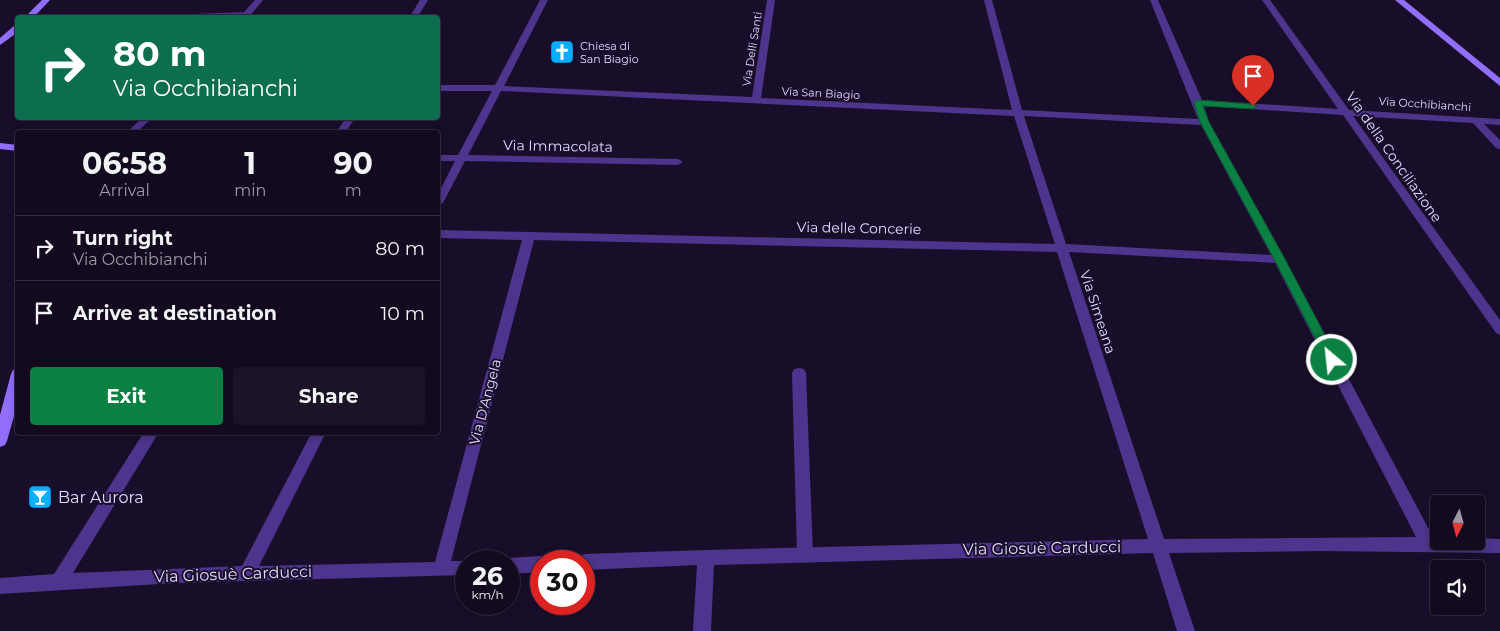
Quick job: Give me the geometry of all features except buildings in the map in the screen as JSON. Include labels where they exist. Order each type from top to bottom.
[{"type":"street","points":[[31,15],[46,0]]},
{"type":"street","points":[[245,15],[259,0]]},
{"type":"street","points":[[415,15],[424,0]]},
{"type":"street","points":[[440,199],[544,0]]},
{"type":"street","name":"Via Delli Santi","points":[[756,101],[771,0]]},
{"type":"street","name":"Via Simeana","points":[[988,0],[1018,114],[1186,631]]},
{"type":"street","points":[[1154,0],[1198,103],[1204,122],[1280,259],[1428,544]]},
{"type":"street","name":"Via della Conciliazione","points":[[1266,0],[1500,330]]},
{"type":"street","points":[[1399,0],[1500,83]]},
{"type":"street","points":[[0,42],[15,30]]},
{"type":"street","name":"Via San Biagio","points":[[440,88],[498,88],[1204,122]]},
{"type":"street","name":"Via Occhibianchi","points":[[1198,103],[1500,122]]},
{"type":"street","points":[[134,130],[144,120]]},
{"type":"street","points":[[1475,120],[1500,146]]},
{"type":"street","points":[[0,146],[15,148]]},
{"type":"street","name":"Via Immacolata","points":[[440,158],[678,162]]},
{"type":"street","name":"Via delle Concerie","points":[[440,234],[1062,248],[1280,259]]},
{"type":"street","name":"Via D'Angela","points":[[441,569],[529,236]]},
{"type":"street","points":[[799,373],[805,554]]},
{"type":"street","points":[[0,441],[15,385]]},
{"type":"street","points":[[59,580],[150,435]]},
{"type":"street","points":[[247,573],[317,435]]},
{"type":"street","name":"Via Giosuè Carducci","points":[[595,561],[706,556],[1157,546],[1428,544],[1500,546]]},
{"type":"street","points":[[702,631],[706,556]]},
{"type":"street","name":"Via Giosuè Carducci","points":[[0,586],[59,580],[247,573],[455,568]]},
{"type":"place","name":"Chiesa di San Biagio","points":[[562,52]]},
{"type":"place","name":"Bar Aurora","points":[[40,497]]},
{"type":"route","points":[[1253,106],[1198,103],[1204,122],[1280,259],[1332,360]]}]
